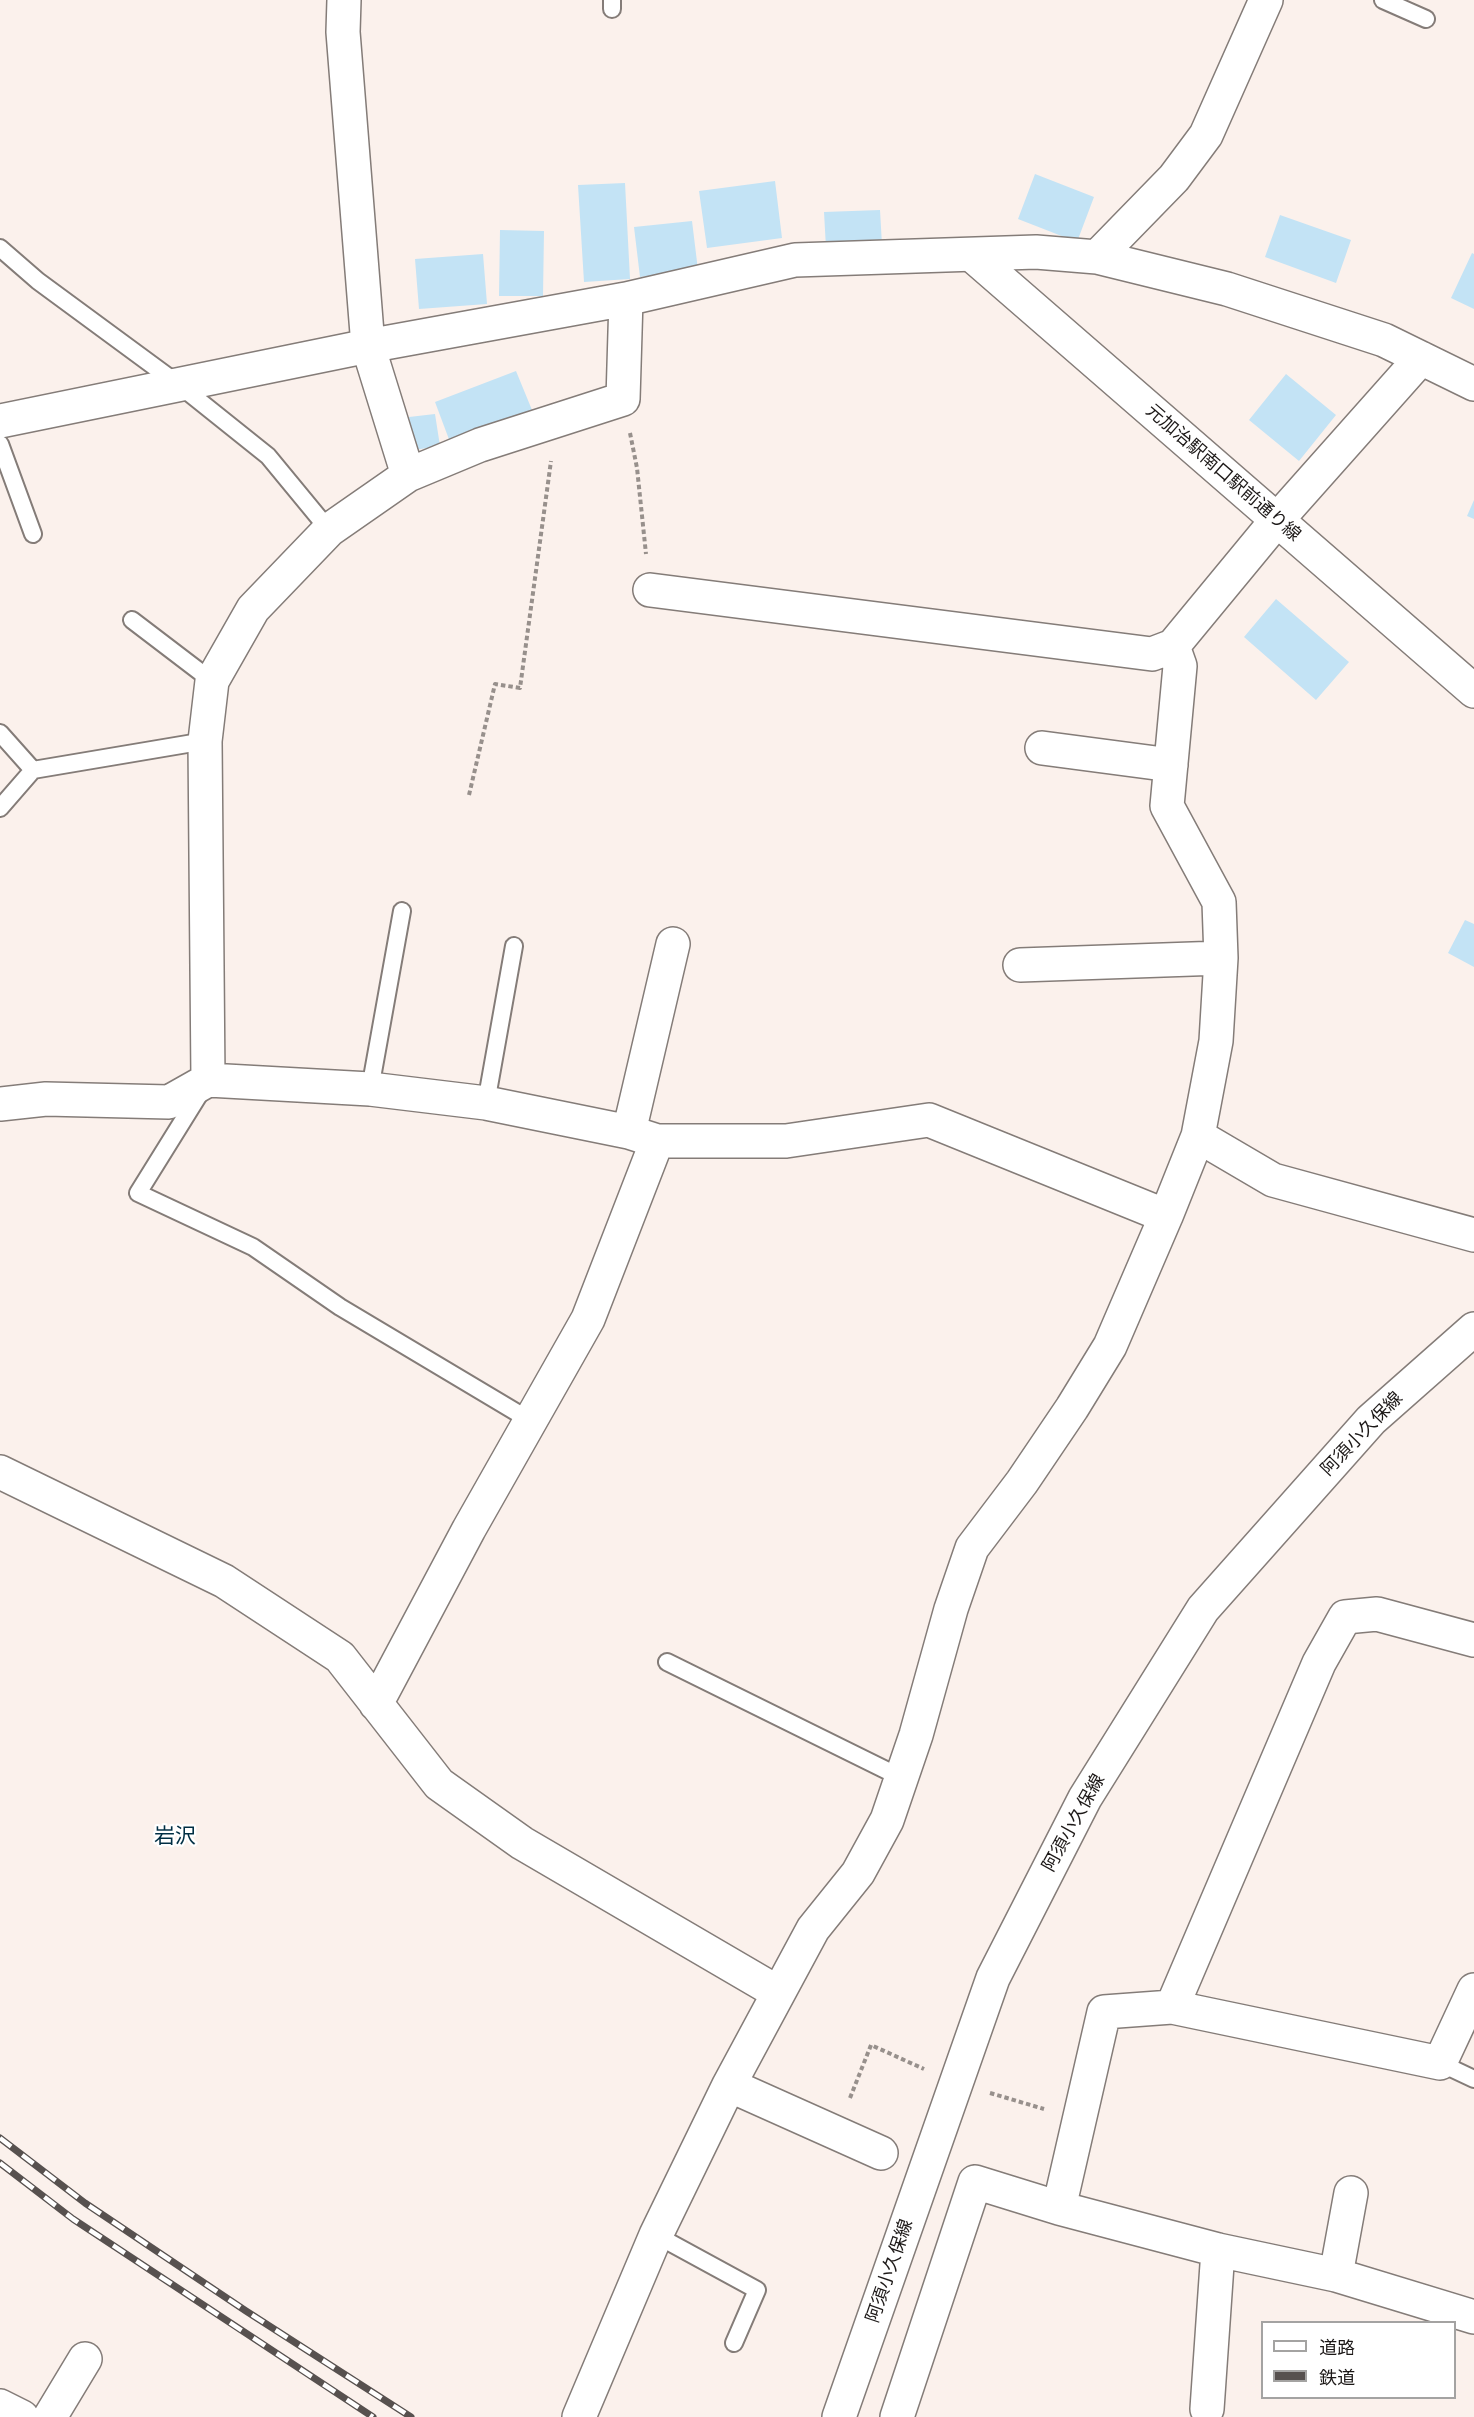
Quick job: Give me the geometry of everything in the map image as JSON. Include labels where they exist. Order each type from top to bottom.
[{"type":"street","points":[[344,0],[344,32],[368,346],[408,475]]},
{"type":"street","points":[[1097,257],[1174,178],[1206,135],[1266,0]]},
{"type":"street","points":[[0,421],[368,346],[626,300],[795,260],[1036,252],[1097,257],[1227,289],[1384,340],[1474,384]]},
{"type":"street","name":"元加治駅南口駅前通り線","points":[[972,255],[1474,691]]},
{"type":"street","points":[[208,1080],[205,741],[212,681],[253,609],[329,530],[408,475],[480,445],[623,399],[626,300]]},
{"type":"street","points":[[650,590],[1152,654],[1173,646],[1277,520],[1422,358]]},
{"type":"street","points":[[579,2417],[656,2235],[729,2085],[777,1992],[813,1929],[858,1873],[887,1820],[916,1735],[951,1609],[972,1548],[1072,1408],[1110,1346],[1198,1136],[1216,1041],[1221,958],[1219,902],[1167,806],[1180,666],[1173,646]]},
{"type":"street","points":[[1042,748],[1171,765]]},
{"type":"street","points":[[376,1704],[469,1529],[588,1319],[643,1137],[673,944]]},
{"type":"street","points":[[1020,965],[1221,958]]},
{"type":"street","points":[[0,1104],[46,1099],[169,1102],[208,1080],[370,1089],[486,1103],[643,1137],[786,1141],[929,1120],[1166,1216]]},
{"type":"street","points":[[1198,1136],[1273,1180],[1474,1235]]},
{"type":"street","name":"阿須小久保線","points":[[839,2417],[993,1978],[1085,1798],[1203,1609],[1371,1420],[1474,1329]]},
{"type":"street","points":[[0,1472],[224,1581],[340,1657],[439,1784],[522,1844],[777,1992]]},
{"type":"street","points":[[1172,2007],[1319,1663],[1345,1617],[1377,1614],[1474,1640]]},
{"type":"street","points":[[1059,2208],[1104,2012],[1172,2007],[1440,2063],[1474,1990]]},
{"type":"street","points":[[729,2085],[836,2135],[881,2153]]},
{"type":"street","points":[[897,2417],[975,2182],[1059,2208],[1218,2250],[1336,2276],[1474,2317]]},
{"type":"street","points":[[1336,2276],[1351,2193]]},
{"type":"street","points":[[1207,2409],[1218,2250]]},
{"type":"street","points":[[50,2417],[85,2359]]},
{"type":"street","points":[[0,2406],[22,2417]]},
{"type":"lane","points":[[1383,0],[1426,19]]},
{"type":"lane","points":[[0,248],[38,281],[178,384],[268,456],[329,530]]},
{"type":"lane","points":[[0,444],[33,534]]},
{"type":"lane","points":[[132,620],[212,681]]},
{"type":"lane","points":[[0,733],[33,770]]},
{"type":"lane","points":[[0,808],[33,770],[205,741]]},
{"type":"lane","points":[[370,1089],[402,911]]},
{"type":"lane","points":[[486,1103],[514,946]]},
{"type":"lane","points":[[208,1080],[138,1192],[253,1247],[340,1307],[531,1421]]},
{"type":"lane","points":[[667,1662],[902,1778]]},
{"type":"lane","points":[[1440,2063],[1474,2079]]},
{"type":"lane","points":[[656,2235],[757,2290],[734,2343]]},
{"type":"path","points":[[623,399],[637,468],[650,590]]},
{"type":"path","points":[[469,795],[495,684],[520,688],[556,422]]},
{"type":"path","points":[[836,2135],[871,2045],[956,2083],[1047,2110]]},
{"type":"building","points":[[1035,174],[1094,197],[1077,242],[1018,219]]},
{"type":"building","points":[[775,181],[782,238],[707,248],[699,191]]},
{"type":"building","points":[[625,183],[630,279],[584,282],[578,185]]},
{"type":"building","points":[[880,210],[882,245],[826,248],[824,212]]},
{"type":"building","points":[[1280,215],[1351,240],[1336,283],[1265,257]]},
{"type":"building","points":[[692,221],[698,270],[640,277],[634,227]]},
{"type":"building","points":[[500,230],[544,231],[543,296],[499,296]]},
{"type":"building","points":[[1472,253],[1474,254],[1474,309],[1451,298]]},
{"type":"building","points":[[483,254],[487,304],[419,309],[415,259]]},
{"type":"building","points":[[516,371],[532,410],[450,442],[435,402]]},
{"type":"building","points":[[1286,374],[1336,415],[1299,461],[1249,420]]},
{"type":"building","points":[[435,414],[440,446],[414,450],[409,417]]},
{"type":"building","points":[[1474,500],[1474,519],[1467,516]]},
{"type":"building","points":[[1276,599],[1349,662],[1316,700],[1244,637]]},
{"type":"building","points":[[1465,920],[1474,924],[1474,967],[1448,953]]},
{"type":"railway","points":[[0,2138],[85,2203],[246,2311],[411,2417]]},
{"type":"railway","points":[[0,2163],[73,2219],[373,2417]]},
{"type":"district","name":"岩沢","points":[[175,1837]]}]
